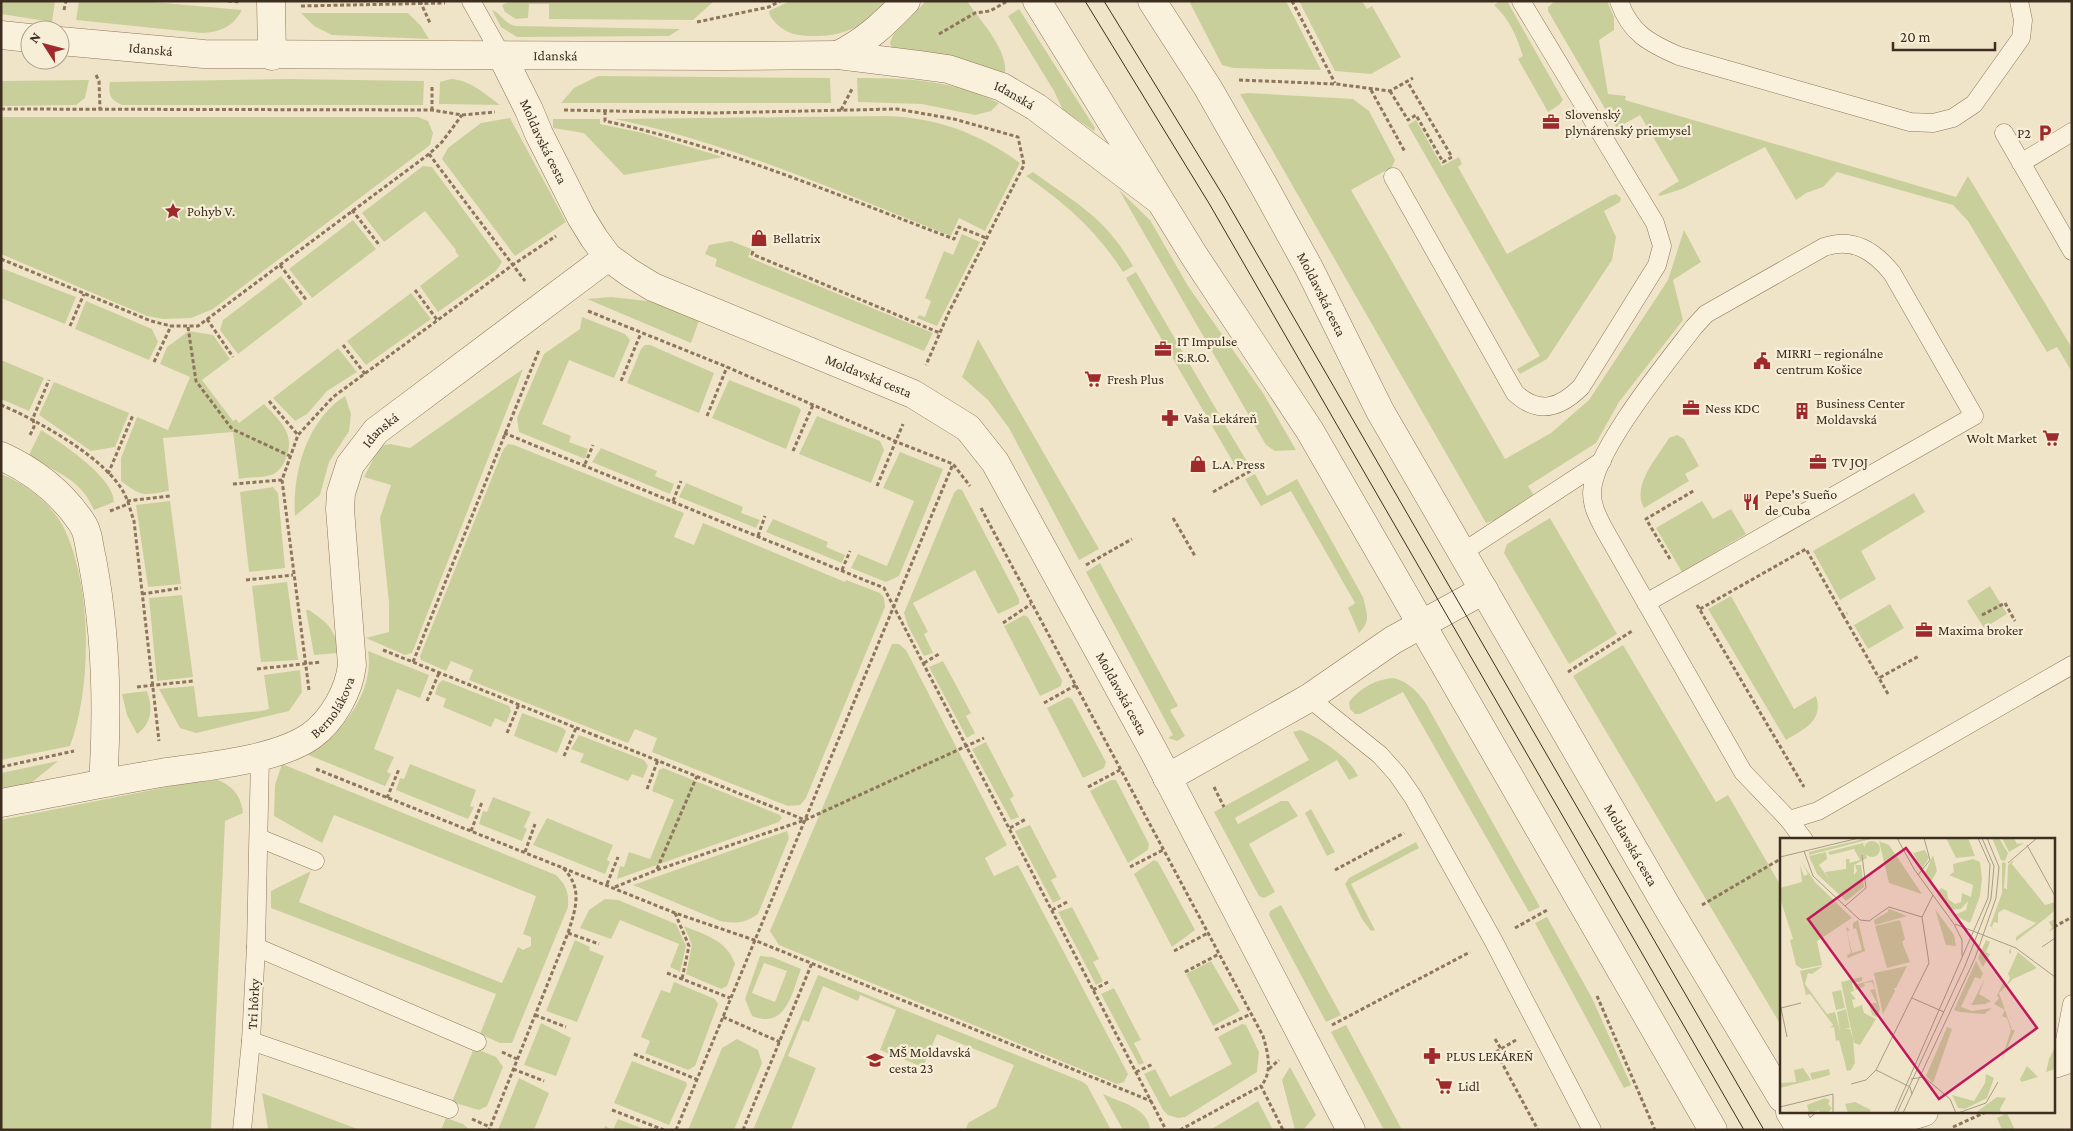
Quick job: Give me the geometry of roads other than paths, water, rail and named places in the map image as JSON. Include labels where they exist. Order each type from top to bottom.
[{"type":"street","name":"Idanská","points":[[838,55],[860,44],[873,34],[906,1]]},
{"type":"street","points":[[1037,1],[1195,257],[1310,431],[1713,1130]]},
{"type":"street","name":"Moldavská cesta","points":[[1152,1],[1208,88],[1264,186],[1309,268],[1380,411],[1666,905],[1780,1095]]},
{"type":"street","points":[[272,3],[272,56]]},
{"type":"street","points":[[1,35],[20,37]]},
{"type":"street","name":"Idanská","points":[[70,42],[195,53],[272,56],[838,55],[948,69],[1002,87],[1036,107],[1162,203]]},
{"type":"street","name":"Moldavská cesta","points":[[502,56],[529,110],[538,134],[581,218],[608,257],[630,274],[653,287],[913,394],[968,428],[995,462],[1168,778],[1351,1130]]},
{"type":"street","name":"Idanská","points":[[350,465],[376,431],[608,257]]},
{"type":"street","points":[[1,456],[44,480],[83,523],[87,534],[98,594],[106,698],[106,744],[103,783]]},
{"type":"street","name":"Bernolákova","points":[[1,803],[272,752],[311,736],[322,726],[340,702],[350,678],[352,665],[340,509],[344,478],[350,465]]},
{"type":"street","points":[[1168,778],[1308,698],[1393,640],[1484,590]]},
{"type":"street","points":[[1791,1114],[1801,1130]]},
{"type":"street","points":[[1817,1130],[1830,1120],[1857,1123],[1887,1123],[1917,1114]]},
{"type":"street","points":[[1920,1130],[1940,1114]]},
{"type":"lane","points":[[471,1],[502,56]]},
{"type":"lane","points":[[1393,177],[1515,393],[1525,402],[1538,407],[1562,403],[1571,397],[1582,387],[1657,264],[1662,246],[1655,223],[1521,1]]},
{"type":"lane","points":[[1619,1],[1632,28],[1652,44],[1679,56],[1910,122],[1933,123],[1953,118],[1974,104],[2021,38],[2023,20],[2020,1]]},
{"type":"lane","points":[[2021,163],[2072,132]]},
{"type":"lane","points":[[2004,133],[2072,252]]},
{"type":"lane","points":[[1650,610],[1684,581],[1785,517],[1852,478],[1974,416],[1892,273],[1881,259],[1867,249],[1850,243],[1836,243],[1824,247],[1706,314],[1624,420],[1594,478],[1592,492],[1594,508],[1650,610],[1744,772],[1789,820],[1802,838]]},
{"type":"lane","points":[[1463,552],[1603,461]]},
{"type":"lane","points":[[1789,820],[1818,811],[2072,665]]},
{"type":"lane","points":[[1308,698],[1368,744],[1389,764],[1427,821],[1493,940],[1592,1130]]},
{"type":"lane","name":"Tri hôrky","points":[[272,752],[259,838],[251,1041],[449,1109]]},
{"type":"lane","points":[[259,838],[315,860]]},
{"type":"lane","points":[[256,947],[477,1042]]},
{"type":"lane","points":[[2062,1061],[2072,1004]]},
{"type":"lane","points":[[242,1130],[251,1041]]},
{"type":"tram line","points":[[1085,1],[1210,205],[1744,1130]]},
{"type":"tram line","points":[[1104,1],[1224,197],[1764,1130]]},
{"type":"place","name":"Slovenský plynárenský priemysel","points":[[1551,122]]},
{"type":"place","name":"P2","points":[[2045,133]]},
{"type":"place","name":"Pohyb V.","points":[[173,211]]},
{"type":"place","name":"Bellatrix","points":[[759,238]]},
{"type":"place","name":"IT Impulse S.R.O.","points":[[1163,349]]},
{"type":"place","name":"MIRRI – regionálne centrum Košice","points":[[1762,361]]},
{"type":"place","name":"Fresh Plus","points":[[1093,379]]},
{"type":"place","name":"Ness KDC","points":[[1691,408]]},
{"type":"place","name":"Business Center Moldavská","points":[[1802,411]]},
{"type":"place","name":"Vaša Lekáreň","points":[[1170,418]]},
{"type":"place","name":"Wolt Market","points":[[2051,438]]},
{"type":"place","name":"TV JOJ","points":[[1818,462]]},
{"type":"place","name":"L.A. Press","points":[[1198,464]]},
{"type":"place","name":"Pepe's Sueño de Cuba","points":[[1751,502]]},
{"type":"place","name":"Maxima broker","points":[[1924,630]]},
{"type":"place","name":"PLUS LEKÁREŇ","points":[[1432,1056]]},
{"type":"place","name":"MŠ Moldavská cesta 23","points":[[875,1060]]},
{"type":"place","name":"Lidl","points":[[1444,1086]]}]
